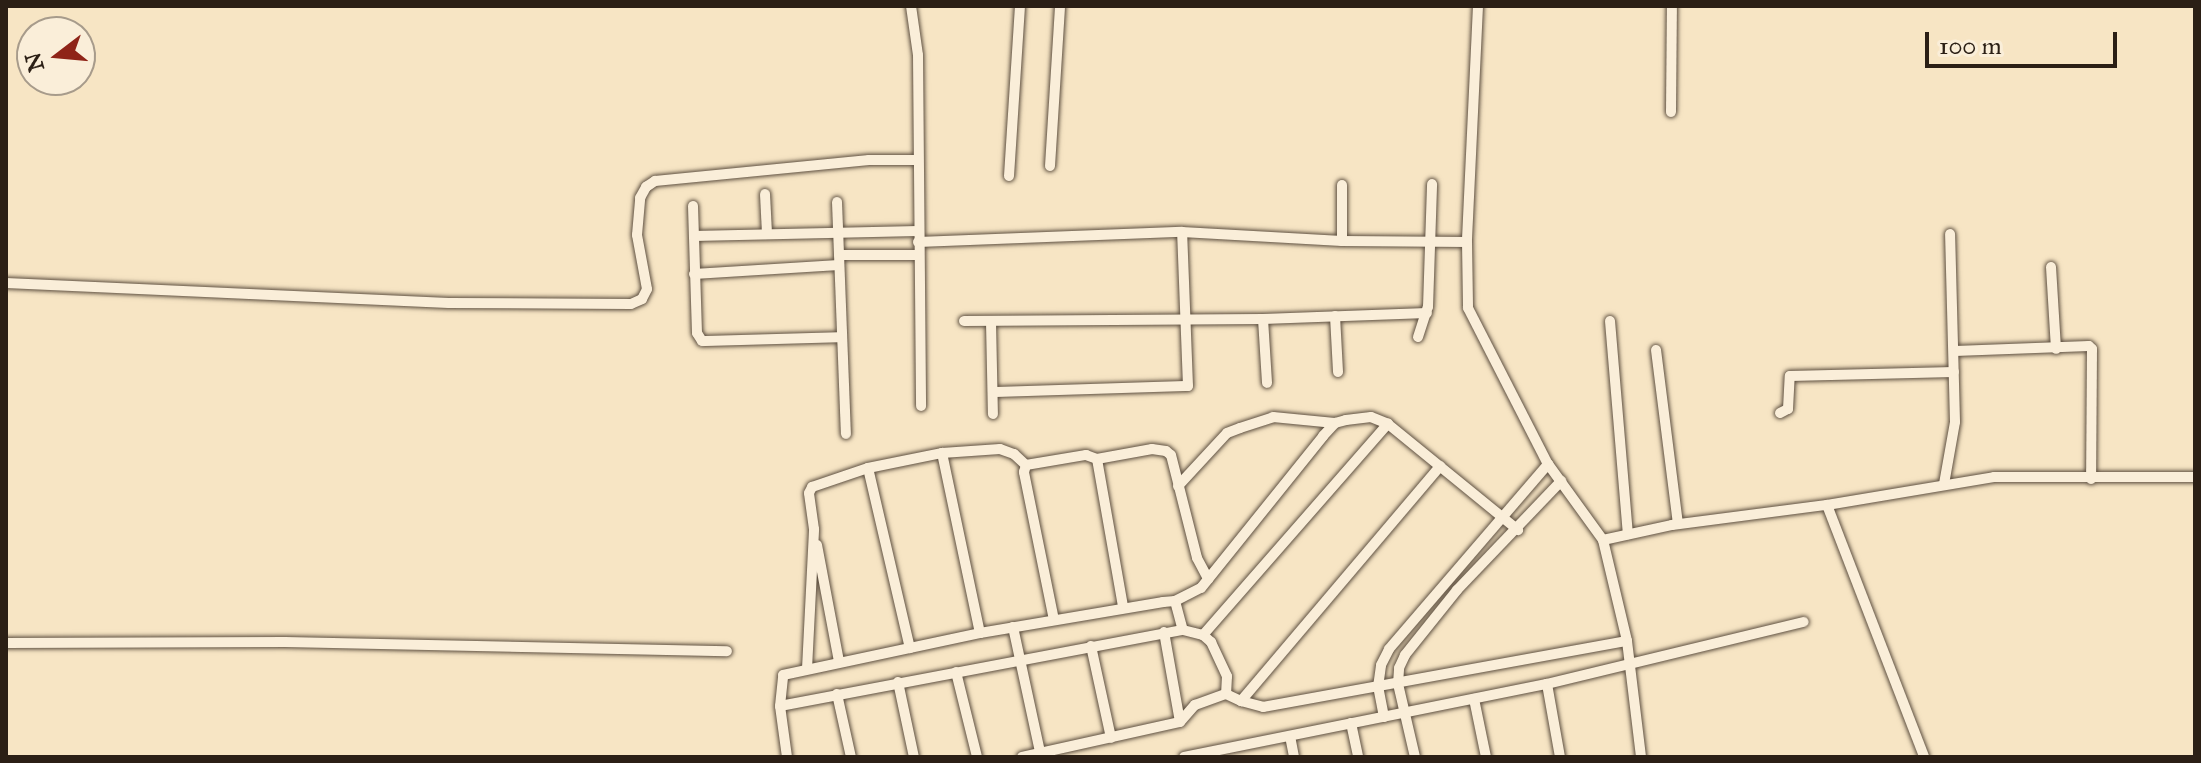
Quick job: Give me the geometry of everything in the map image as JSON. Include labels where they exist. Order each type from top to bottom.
[{"type":"street","points":[[911,6],[918,55],[921,406]]},
{"type":"street","points":[[1009,176],[1020,6]]},
{"type":"street","points":[[1050,166],[1060,6]]},
{"type":"street","points":[[1478,6],[1467,242],[1468,308],[1548,464],[1603,540],[1627,641],[1641,757]]},
{"type":"street","points":[[1671,112],[1672,6]]},
{"type":"street","points":[[6,283],[449,303],[631,304],[642,299],[647,289],[638,245],[639,214],[646,187],[655,181],[869,160],[917,160]]},
{"type":"street","points":[[1418,337],[1427,313],[1432,184]]},
{"type":"street","points":[[1342,185],[1342,241]]},
{"type":"street","points":[[765,194],[767,234]]},
{"type":"street","points":[[837,202],[846,434]]},
{"type":"street","points":[[693,206],[697,333],[708,344],[842,337]]},
{"type":"street","points":[[694,236],[1182,232],[1342,241],[1467,242]]},
{"type":"street","points":[[993,392],[1186,387],[1182,232]]},
{"type":"street","points":[[1944,484],[1955,422],[1950,234]]},
{"type":"street","points":[[694,274],[918,255]]},
{"type":"street","points":[[2051,267],[2056,349]]},
{"type":"street","points":[[964,321],[1186,317],[1263,319],[1427,313]]},
{"type":"street","points":[[1335,316],[1338,372]]},
{"type":"street","points":[[1263,319],[1267,383]]},
{"type":"street","points":[[1610,321],[1628,534]]},
{"type":"street","points":[[991,322],[993,414]]},
{"type":"street","points":[[1955,351],[2092,349],[2091,479]]},
{"type":"street","points":[[1656,350],[1678,524]]},
{"type":"street","points":[[1780,413],[1788,409],[1790,376],[1954,372]]},
{"type":"street","points":[[1178,486],[1227,433],[1240,428],[1282,417],[1335,423],[1371,417],[1388,424],[1518,530]]},
{"type":"street","points":[[787,757],[780,706],[781,677],[839,661],[1123,607],[1175,601],[1195,593],[1335,423]]},
{"type":"street","points":[[1203,635],[1388,424]]},
{"type":"street","points":[[839,661],[814,529],[809,493],[812,487],[868,468],[942,453],[1000,449],[1014,454],[1026,465]]},
{"type":"street","points":[[1026,465],[1086,455],[1097,459],[1152,449],[1166,451],[1171,455],[1197,558],[1208,579]]},
{"type":"street","points":[[942,453],[980,633]]},
{"type":"street","points":[[1097,459],[1123,607]]},
{"type":"street","points":[[1384,717],[1378,687],[1381,665],[1389,649],[1548,464]]},
{"type":"street","points":[[1026,465],[1024,472],[1054,620]]},
{"type":"street","points":[[1241,701],[1440,466]]},
{"type":"street","points":[[868,468],[910,648]]},
{"type":"street","points":[[1603,540],[1678,524],[1827,505],[1994,477],[2195,477]]},
{"type":"street","points":[[1415,757],[1398,684],[1399,668],[1423,630],[1561,481]]},
{"type":"street","points":[[1827,505],[1924,757]]},
{"type":"street","points":[[807,669],[814,529]]},
{"type":"street","points":[[1175,601],[1183,630]]},
{"type":"street","points":[[1184,757],[1229,753],[1290,736],[1547,684],[1804,622]]},
{"type":"street","points":[[1013,627],[1041,755]]},
{"type":"street","points":[[780,706],[1183,630],[1203,635],[1220,658],[1227,676],[1226,694]]},
{"type":"street","points":[[1164,632],[1180,722]]},
{"type":"street","points":[[1022,757],[1180,722],[1195,705],[1226,694],[1263,707],[1627,641]]},
{"type":"street","points":[[6,643],[285,642],[727,651]]},
{"type":"street","points":[[1091,646],[1111,738]]},
{"type":"street","points":[[956,672],[977,757]]},
{"type":"street","points":[[898,682],[914,757]]},
{"type":"street","points":[[1547,684],[1560,757]]},
{"type":"street","points":[[837,694],[851,757]]},
{"type":"street","points":[[1474,699],[1486,757]]},
{"type":"street","points":[[1351,723],[1358,757]]},
{"type":"street","points":[[1290,736],[1294,757]]}]
